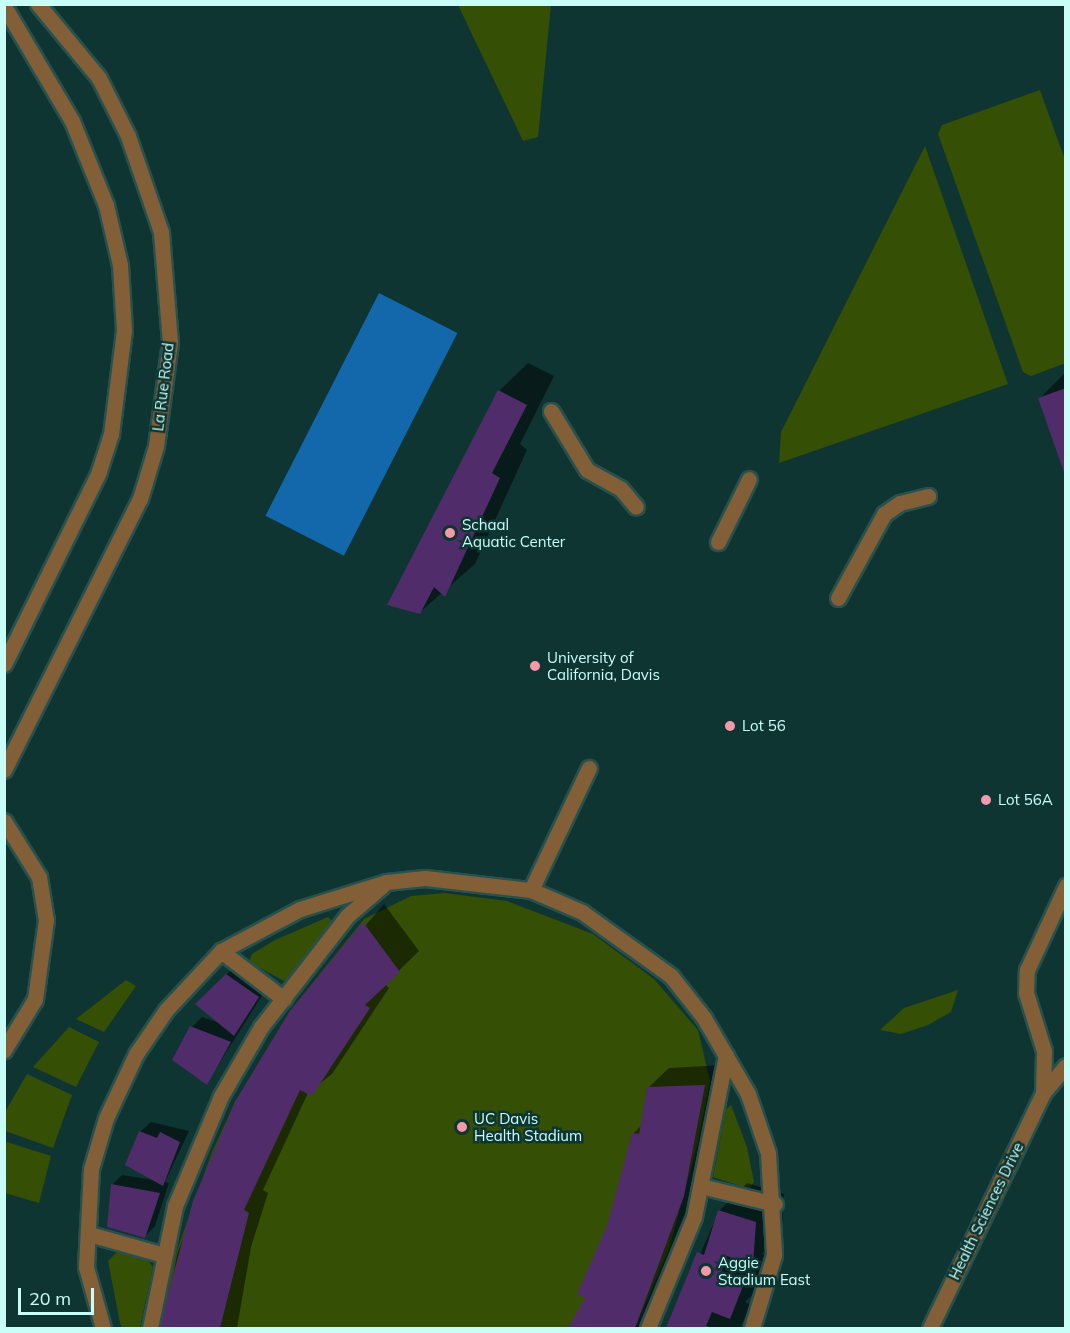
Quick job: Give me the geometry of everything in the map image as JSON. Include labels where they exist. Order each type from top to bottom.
[{"type":"street","name":"La Rue Road","points":[[4,770],[140,499],[156,446],[170,342],[161,232],[128,136],[99,78],[38,4]]},
{"type":"street","points":[[4,6],[72,121],[106,205],[120,265],[124,330],[113,423],[99,472],[4,664]]},
{"type":"street","points":[[551,411],[587,470],[621,489],[636,507]]},
{"type":"street","points":[[718,542],[749,479]]},
{"type":"street","points":[[838,598],[884,514],[928,496]]},
{"type":"street","points":[[531,891],[589,768]]},
{"type":"street","points":[[4,821],[39,877],[46,920],[35,999],[4,1050]]},
{"type":"street","points":[[103,1329],[86,1267],[91,1169],[106,1118],[136,1054],[165,1010],[221,951],[300,909],[386,882],[481,881],[531,891],[610,929],[671,976],[726,1055],[748,1094],[768,1153],[775,1204],[774,1255],[752,1329]]},
{"type":"street","points":[[150,1329],[175,1206],[216,1106],[261,1027],[347,916],[386,882]]},
{"type":"street","points":[[1043,1093],[1044,1050],[1026,993],[1027,970],[1065,886]]},
{"type":"street","points":[[221,951],[284,999]]},
{"type":"street","points":[[648,1329],[682,1251],[701,1185],[726,1055]]},
{"type":"street","points":[[1043,1093],[1065,1066]]},
{"type":"street","name":"Health Sciences Drive","points":[[930,1329],[1043,1093]]},
{"type":"street","points":[[701,1185],[775,1204]]},
{"type":"street","points":[[89,1234],[164,1256]]},
{"type":"green space","points":[[458,5],[551,5],[538,137],[523,141]]},
{"type":"green space","points":[[1040,90],[1065,160],[1066,363],[1031,376],[1023,372],[938,134],[942,125]]},
{"type":"green space","points":[[925,146],[1008,384],[779,463],[781,432]]},
{"type":"green space","name":"UC Davis Health Stadium","points":[[445,893],[507,901],[593,934],[654,979],[698,1030],[710,1081],[697,1146],[669,1249],[635,1328],[159,1328],[176,1253],[212,1152],[235,1102],[290,1011],[364,919],[411,896]]},
{"type":"green space","points":[[328,917],[334,923],[286,982],[249,962],[252,954],[275,940]]},
{"type":"green space","points":[[126,980],[136,986],[104,1032],[76,1019]]},
{"type":"green space","points":[[958,990],[951,1012],[928,1025],[901,1034],[880,1030],[904,1008]]},
{"type":"green space","points":[[69,1027],[99,1042],[76,1087],[33,1067]]},
{"type":"green space","points":[[27,1074],[72,1095],[53,1148],[5,1131],[5,1112]]},
{"type":"green space","points":[[731,1105],[747,1147],[754,1182],[749,1189],[713,1177],[726,1109]]},
{"type":"green space","points":[[4,1141],[51,1156],[39,1203],[5,1193]]},
{"type":"green space","points":[[118,1251],[148,1260],[153,1267],[140,1328],[122,1328],[120,1323],[108,1261]]},
{"type":"water","points":[[379,293],[457,333],[344,556],[266,516]]},
{"type":"building","points":[[1066,388],[1066,475],[1065,475],[1038,398]]},
{"type":"building","name":"Schaal Aquatic Center","points":[[498,390],[527,405],[492,473],[500,478],[445,597],[434,587],[420,614],[387,605]]},
{"type":"building","points":[[363,922],[400,972],[365,1005],[370,1008],[312,1096],[300,1090],[244,1210],[249,1213],[220,1328],[159,1328],[193,1201],[235,1102],[290,1011]]},
{"type":"building","points":[[226,974],[259,997],[234,1036],[195,1004]]},
{"type":"building","points":[[190,1026],[231,1042],[207,1085],[172,1060]]},
{"type":"building","points":[[705,1085],[684,1196],[635,1328],[568,1328],[585,1298],[577,1294],[607,1226],[632,1133],[639,1134],[647,1087]]},
{"type":"building","points":[[139,1131],[157,1138],[160,1132],[180,1142],[163,1186],[125,1165]]},
{"type":"building","points":[[111,1184],[160,1193],[145,1238],[107,1227]]},
{"type":"building","name":"Aggie Stadium East","points":[[718,1210],[756,1222],[753,1265],[727,1256],[720,1276],[743,1286],[730,1319],[712,1312],[706,1326],[713,1328],[666,1328],[697,1252],[704,1255]]},
{"type":"place","name":"Schaal Aquatic Center","points":[[450,533]]},
{"type":"place","name":"University of California, Davis","points":[[535,666]]},
{"type":"place","name":"Lot 56","points":[[730,726]]},
{"type":"place","name":"Lot 56A","points":[[986,800]]},
{"type":"place","name":"UC Davis Health Stadium","points":[[462,1127]]},
{"type":"place","name":"Aggie Stadium East","points":[[706,1271]]}]
